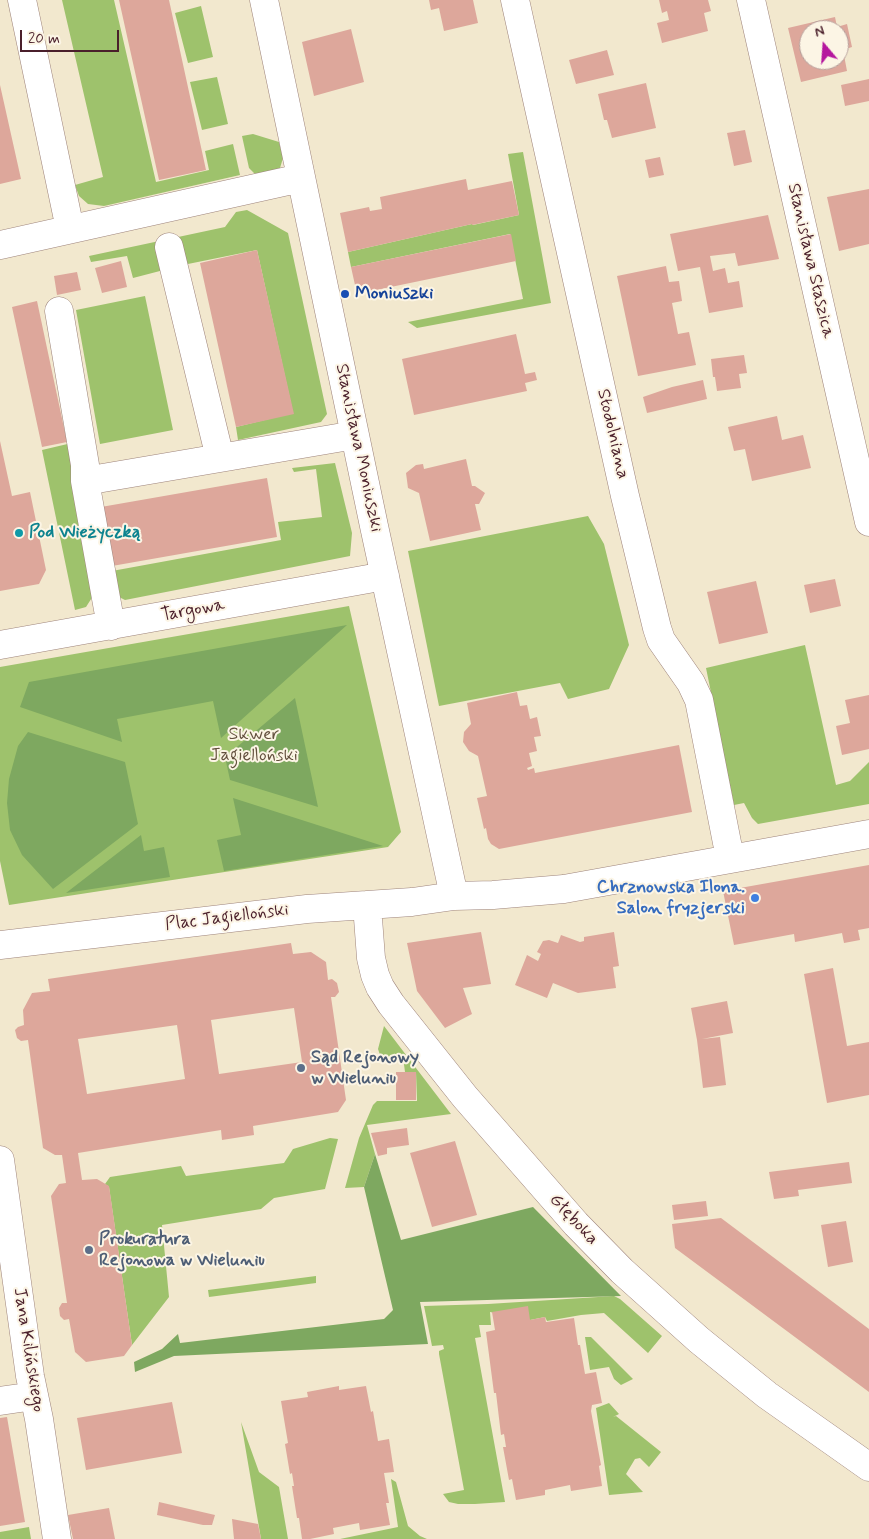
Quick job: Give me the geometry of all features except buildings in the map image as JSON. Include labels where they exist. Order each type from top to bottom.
[{"type":"street","points":[[22,0],[70,229]]},
{"type":"street","name":"Stanisława Moniuszki","points":[[264,0],[454,896]]},
{"type":"street","name":"Stodolniana","points":[[515,0],[657,628],[661,640],[691,683],[698,700],[730,858]]},
{"type":"street","name":"Stanisława Staszica","points":[[751,0],[869,522]]},
{"type":"street","points":[[0,245],[301,178]]},
{"type":"street","points":[[169,247],[220,458]]},
{"type":"street","points":[[60,312],[85,465],[85,481],[111,626]]},
{"type":"street","points":[[85,481],[355,435]]},
{"type":"street","name":"Targowa","points":[[0,645],[385,576]]},
{"type":"street","name":"Plac Jagielloński","points":[[0,945],[307,909],[412,902],[454,896],[564,889],[869,834]]},
{"type":"street","name":"Głęboka","points":[[367,905],[371,958],[375,975],[391,1004],[465,1096],[576,1224],[622,1271],[699,1340],[767,1395],[869,1467]]},
{"type":"street","name":"Jana Kilińskiego","points":[[0,1160],[57,1539]]},
{"type":"street","points":[[0,1402],[34,1396]]},
{"type":"green space","points":[[62,0],[114,0],[156,182],[209,170],[205,151],[233,144],[240,175],[104,206],[88,204],[79,196],[75,185],[103,177]]},
{"type":"green space","points":[[201,6],[213,57],[188,63],[175,13]]},
{"type":"green space","points":[[217,77],[228,124],[202,130],[190,82]]},
{"type":"green space","points":[[253,134],[279,142],[283,158],[280,168],[268,173],[255,174],[249,168],[242,136]]},
{"type":"green space","points":[[523,152],[551,303],[417,328],[408,322],[523,299],[510,234],[351,267],[348,252],[519,215],[508,154]]},
{"type":"green space","points":[[247,210],[288,233],[327,414],[321,422],[238,440],[236,427],[293,413],[257,250],[183,265],[133,278],[127,256],[91,262],[89,256],[225,227],[236,212]]},
{"type":"green space","points":[[145,296],[173,430],[100,444],[76,310]]},
{"type":"green space","points":[[76,442],[93,596],[86,607],[75,610],[42,450]]},
{"type":"green space","points":[[335,463],[352,533],[350,556],[125,600],[117,596],[112,571],[281,540],[278,522],[322,517],[316,469],[294,472],[292,468]]},
{"type":"green space","points":[[588,516],[604,544],[629,645],[609,689],[568,699],[560,683],[439,706],[408,551]]},
{"type":"green space","name":"Skwer Jagielloński","points":[[349,606],[401,832],[388,847],[9,905],[0,861],[0,667]]},
{"type":"green space","points":[[347,625],[221,738],[213,701],[117,719],[122,742],[20,707],[29,682]]},
{"type":"green space","points":[[805,645],[836,785],[850,781],[869,762],[869,804],[758,824],[752,818],[744,803],[734,805],[706,668]]},
{"type":"green space","points":[[295,698],[318,807],[230,780],[225,757]]},
{"type":"green space","points":[[28,732],[125,762],[138,824],[53,889],[22,855],[10,830],[7,803],[9,779],[18,746]]},
{"type":"green space","points":[[233,798],[383,846],[224,871],[217,840],[241,835]]},
{"type":"green space","points":[[141,835],[144,851],[164,847],[170,877],[66,893]]},
{"type":"green space","points":[[384,1026],[451,1114],[367,1125],[375,1154],[364,1187],[345,1188],[359,1138],[373,1105],[377,1101],[417,1101],[416,1072],[405,1072],[403,1057],[380,1055],[378,1049]]},
{"type":"green space","points":[[330,1138],[338,1139],[325,1189],[274,1198],[261,1209],[162,1225],[169,1297],[132,1345],[109,1187],[105,1184],[110,1177],[181,1166],[186,1176],[284,1163],[293,1149]]},
{"type":"green space","points":[[375,1154],[401,1240],[533,1207],[621,1296],[420,1302],[428,1344],[174,1356],[135,1372],[134,1362],[162,1349],[178,1334],[180,1343],[384,1319],[393,1310],[364,1187]]},
{"type":"green space","points":[[316,1276],[316,1283],[209,1297],[208,1290]]},
{"type":"green space","points":[[614,1296],[620,1299],[662,1336],[648,1353],[604,1313],[547,1321],[545,1317],[530,1320],[490,1312],[491,1325],[479,1325],[481,1337],[475,1338],[505,1502],[458,1504],[449,1502],[443,1494],[464,1490],[439,1354],[439,1351],[444,1349],[443,1345],[432,1346],[424,1306]]},
{"type":"green space","points":[[585,1337],[591,1337],[633,1379],[621,1385],[614,1379],[609,1367],[590,1370]]},
{"type":"green space","points":[[609,1403],[619,1414],[613,1417],[616,1416],[661,1452],[649,1467],[640,1458],[635,1459],[626,1474],[643,1492],[609,1495],[596,1408]]},
{"type":"green space","points":[[241,1422],[259,1472],[279,1487],[288,1539],[261,1539]]},
{"type":"green space","points":[[391,1479],[396,1482],[408,1526],[427,1539],[340,1539],[398,1527]]},
{"type":"green space","points":[[29,1527],[31,1539],[0,1539],[0,1532]]},
{"type":"place","name":"Moniuszki","points":[[345,294]]},
{"type":"place","name":"Pod Wieżyczką","points":[[19,533]]},
{"type":"place","name":"Chrznowska Ilona. Salon fryzjerski","points":[[755,898]]},
{"type":"place","name":"Sąd Rejonowy w Wieluniu","points":[[301,1068]]},
{"type":"place","name":"Prokuratura Rejonowa w Wieluniu","points":[[89,1250]]}]
